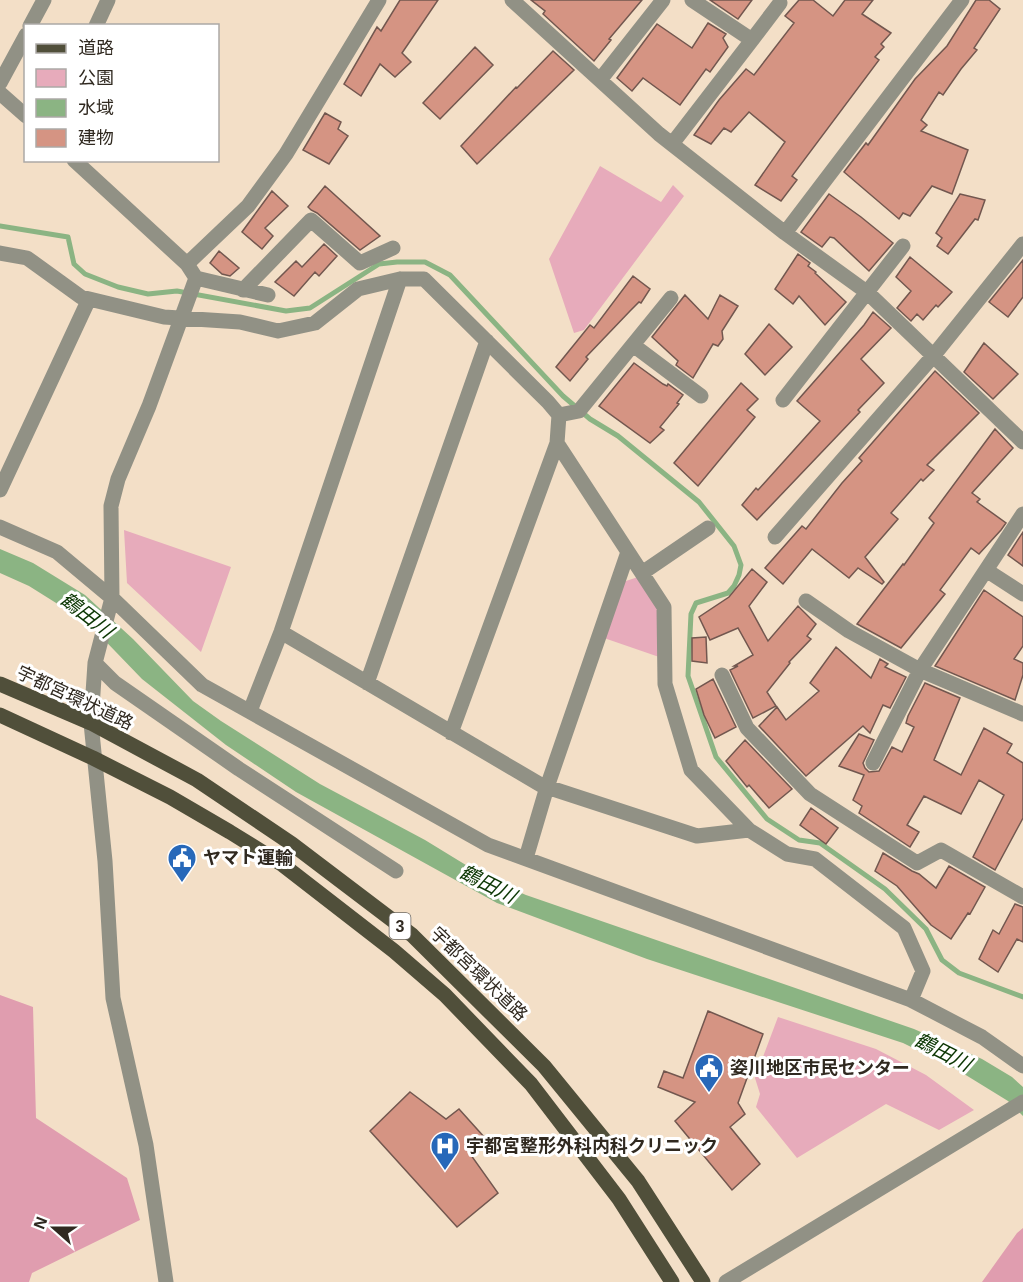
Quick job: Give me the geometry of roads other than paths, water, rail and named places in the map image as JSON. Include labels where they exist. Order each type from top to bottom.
[{"type":"main road","name":"宇都宮環状道路","points":[[0,684],[91,723],[197,780],[292,844],[412,935],[544,1066],[638,1181],[703,1282]]},
{"type":"main road","name":"3","points":[[0,715],[170,797],[230,832],[283,866],[357,921],[445,994],[531,1084],[619,1199],[672,1282]]},
{"type":"street","points":[[31,24],[44,0]]},
{"type":"street","points":[[97,24],[108,0]]},
{"type":"street","points":[[187,264],[248,206],[286,154],[379,0]]},
{"type":"street","points":[[512,0],[672,144],[785,233],[868,293],[1023,442]]},
{"type":"street","points":[[600,80],[663,0]]},
{"type":"street","points":[[692,0],[752,40]]},
{"type":"street","points":[[785,233],[962,0]]},
{"type":"street","points":[[672,144],[780,3]]},
{"type":"street","points":[[0,83],[24,39]]},
{"type":"street","points":[[0,93],[24,114]]},
{"type":"street","points":[[76,162],[187,264],[196,278],[268,295]]},
{"type":"street","points":[[243,290],[311,220],[360,263],[393,248]]},
{"type":"street","points":[[775,537],[934,355],[1023,244]]},
{"type":"street","points":[[783,400],[903,246]]},
{"type":"street","points":[[0,253],[27,258],[81,297],[164,317],[240,322],[278,331],[315,323],[358,289],[400,279],[424,279],[548,402],[558,415],[557,443],[451,733]]},
{"type":"street","points":[[166,1282],[146,1145],[113,998],[105,861],[91,723],[95,663],[112,598],[111,506],[196,278]]},
{"type":"street","points":[[250,711],[280,632],[400,279]]},
{"type":"street","points":[[558,415],[579,411],[671,298]]},
{"type":"street","points":[[0,490],[89,299]]},
{"type":"street","points":[[367,683],[487,341]]},
{"type":"street","points":[[633,345],[701,396]]},
{"type":"street","points":[[557,443],[664,607],[664,684],[691,770],[749,830],[787,854],[815,859],[904,928],[923,971],[911,1000]]},
{"type":"street","points":[[873,763],[920,670],[1023,514]]},
{"type":"street","points":[[0,526],[57,552],[112,598],[202,685],[488,845],[911,1000],[982,1037],[1023,1066]]},
{"type":"street","points":[[642,573],[708,528]]},
{"type":"street","points":[[525,858],[628,552]]},
{"type":"street","points":[[986,570],[1023,594]]},
{"type":"street","points":[[806,601],[849,631],[920,670],[1023,714]]},
{"type":"street","points":[[280,632],[547,787],[697,836],[749,830]]},
{"type":"street","points":[[95,663],[115,683],[239,769],[396,871]]},
{"type":"street","points":[[722,675],[747,728],[810,794],[917,862],[941,850],[1023,897]]},
{"type":"street","points":[[726,1282],[1023,1102]]},
{"type":"water","name":"鶴田川","points":[[0,549],[33,563],[85,595],[133,639],[193,701],[221,721],[320,784],[425,840],[492,881],[526,895],[914,1029],[982,1059],[1012,1077],[1023,1087],[1023,1116],[1008,1101],[956,1069],[903,1043],[647,959],[497,903],[296,792],[226,745],[142,679],[88,623],[29,586],[0,573]]},
{"type":"waterway","points":[[0,226],[68,237],[74,264],[85,274],[118,287],[148,294],[177,291],[286,311],[310,308],[379,264],[425,262],[450,275],[563,396],[590,419],[618,436],[699,502],[734,546],[741,565],[734,586],[728,593],[696,603],[691,614],[688,676],[716,757],[767,819],[799,840],[820,843],[885,889],[926,929],[942,960],[959,973],[1023,997]]},
{"type":"place","name":"ヤマト運輸","points":[[182,884]]},
{"type":"place","name":"姿川地区市民センター","points":[[709,1094]]},
{"type":"place","name":"宇都宮整形外科内科クリニック","points":[[445,1172]]}]
